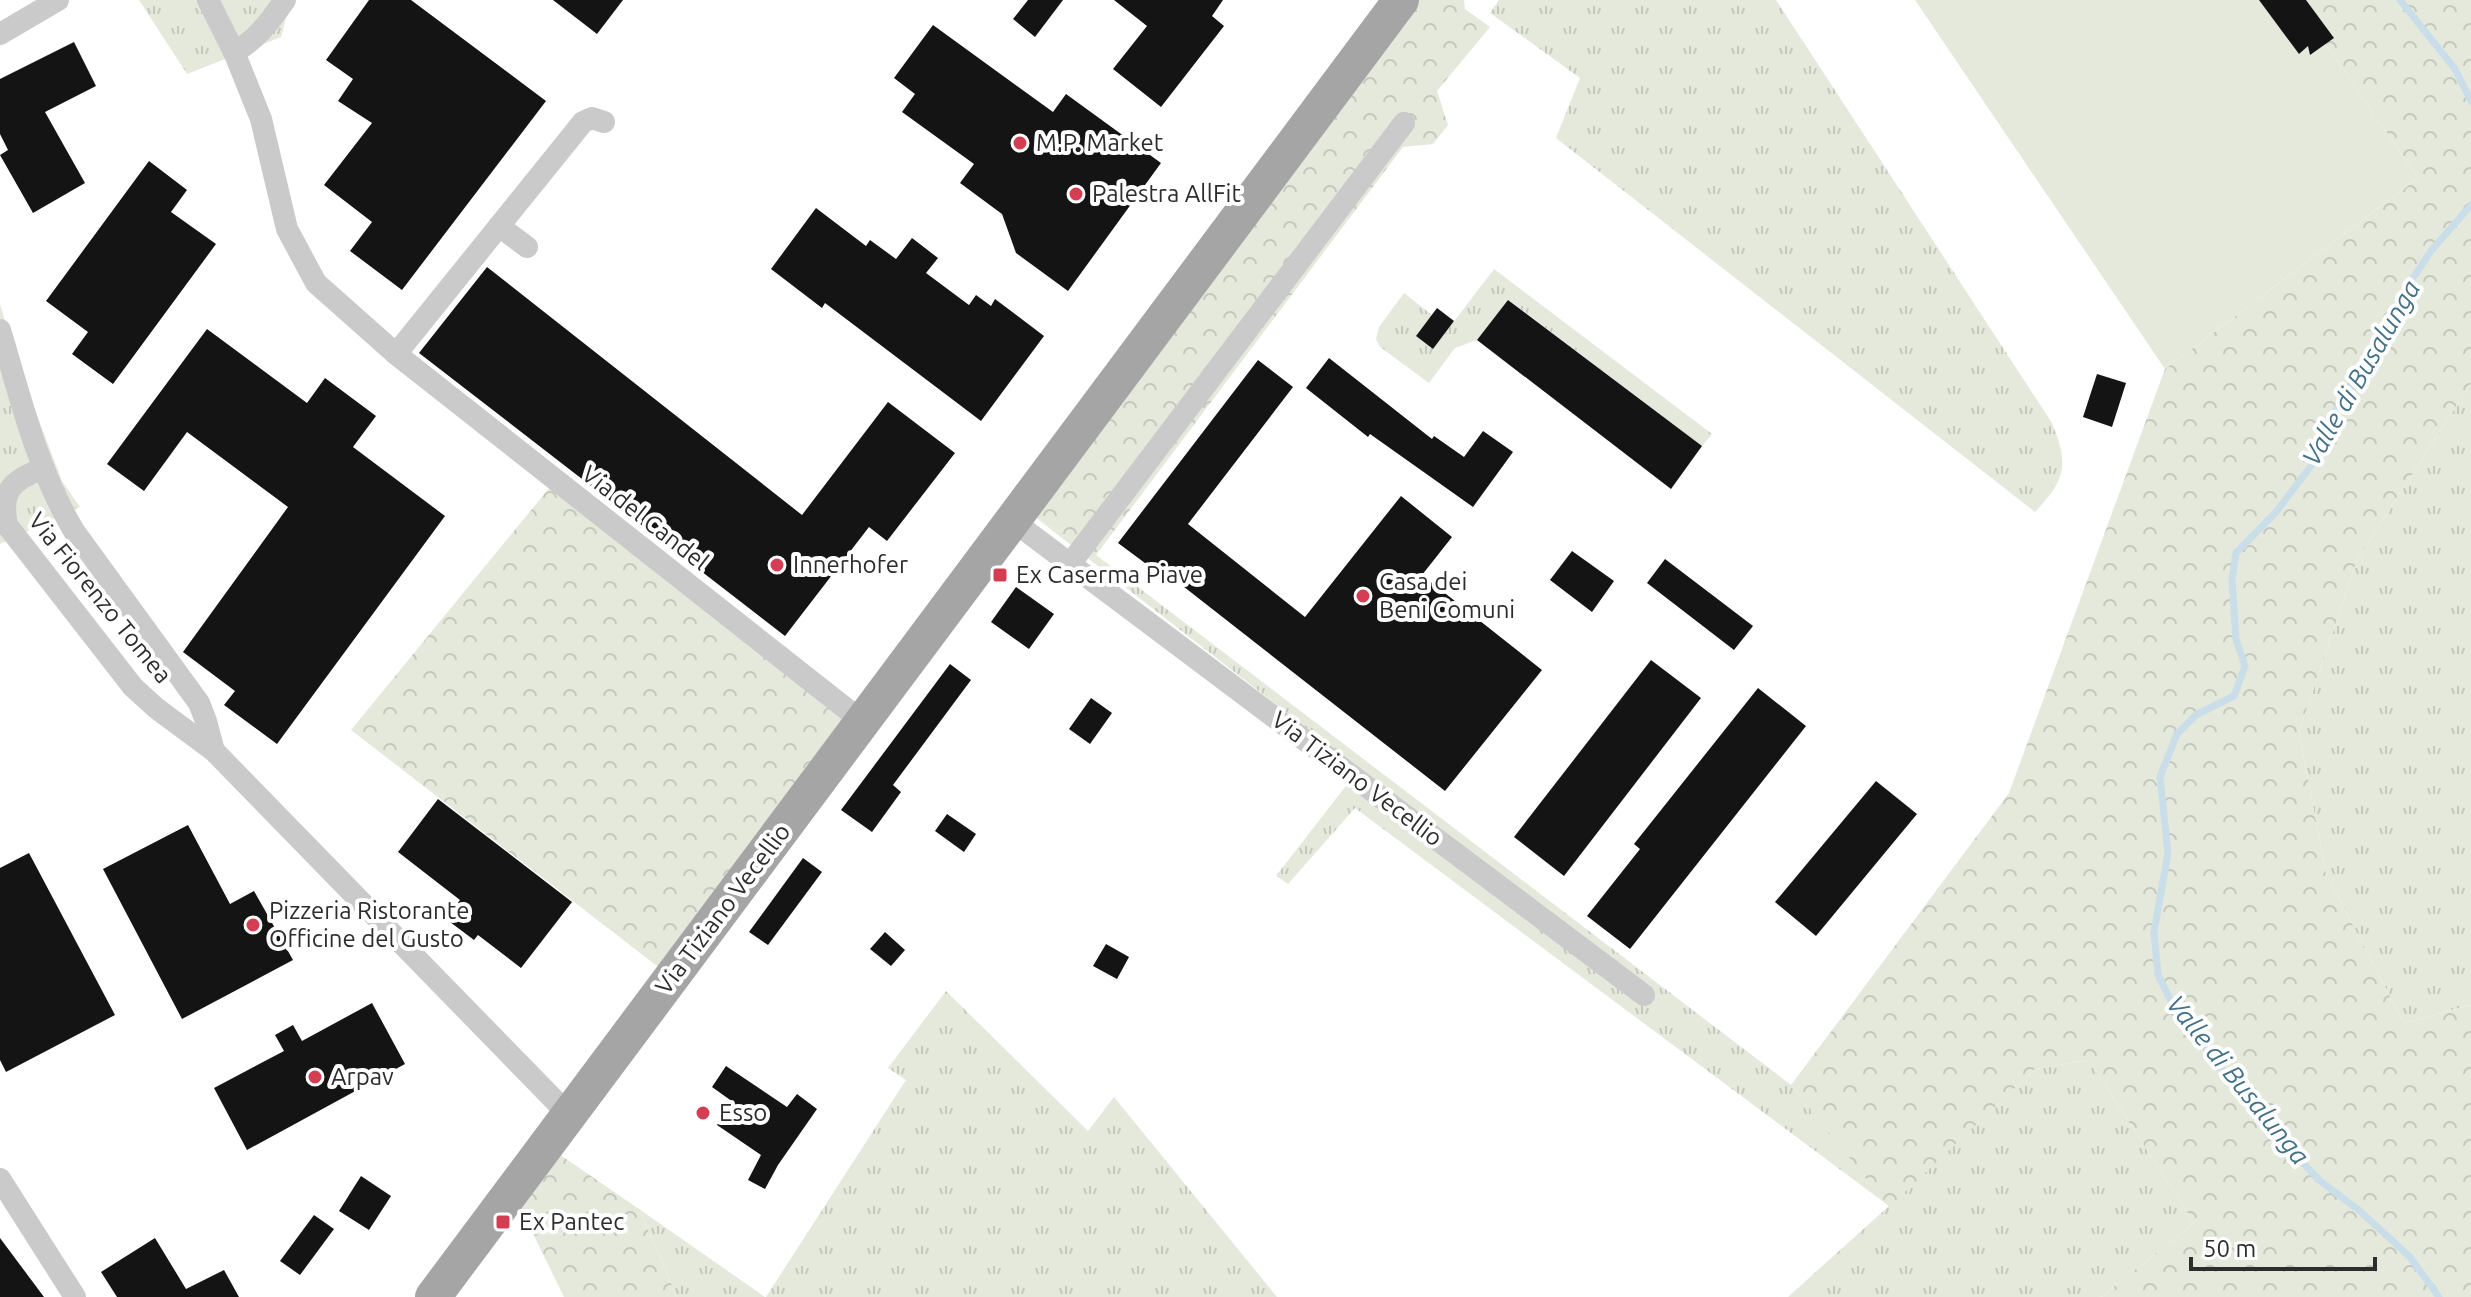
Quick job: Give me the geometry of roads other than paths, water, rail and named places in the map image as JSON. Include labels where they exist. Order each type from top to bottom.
[{"type":"main road","name":"Via Tiziano Vecellio","points":[[433,1297],[1401,0]]},
{"type":"street","points":[[0,34],[58,0]]},
{"type":"street","name":"Via del Candel","points":[[208,0],[234,52],[261,119],[287,229],[316,283],[396,354],[863,722]]},
{"type":"street","points":[[234,52],[249,44],[285,0]]},
{"type":"street","points":[[396,354],[583,122],[592,118],[604,122]]},
{"type":"street","points":[[1070,564],[1404,123]]},
{"type":"street","points":[[499,226],[527,247]]},
{"type":"street","name":"Via Fiorenzo Tomea","points":[[0,330],[50,489],[74,531],[199,703],[214,751]]},
{"type":"street","name":"Via Fiorenzo Tomea","points":[[42,469],[23,476],[8,489],[3,512],[7,525],[133,687],[214,751],[569,1115]]},
{"type":"street","name":"Via Tiziano Vecellio","points":[[1013,521],[1644,995]]},
{"type":"street","points":[[0,1179],[75,1297]]},
{"type":"waterway","name":"Valle di Busalunga","points":[[2400,0],[2455,69],[2471,101]]},
{"type":"waterway","name":"Valle di Busalunga","points":[[2439,1297],[2410,1257],[2360,1211],[2319,1180],[2268,1125],[2178,1015],[2158,975],[2154,932],[2168,853],[2160,777],[2177,734],[2196,715],[2234,696],[2245,666],[2236,639],[2232,580],[2236,553],[2276,512],[2317,458],[2331,417],[2405,290],[2431,251],[2471,205]]},
{"type":"place","name":"M.P. Market","points":[[1020,143]]},
{"type":"place","name":"Palestra AllFit","points":[[1076,194]]},
{"type":"place","name":"Innerhofer","points":[[777,565]]},
{"type":"place","name":"Ex Caserma Piave","points":[[1000,575]]},
{"type":"place","name":"Casa dei Beni Comuni","points":[[1363,596]]},
{"type":"place","name":"Pizzeria Ristorante Officine del Gusto","points":[[253,925]]},
{"type":"place","name":"Arpav","points":[[315,1077]]},
{"type":"place","name":"Esso","points":[[703,1113]]},
{"type":"place","name":"Ex Pantec","points":[[503,1222]]}]
